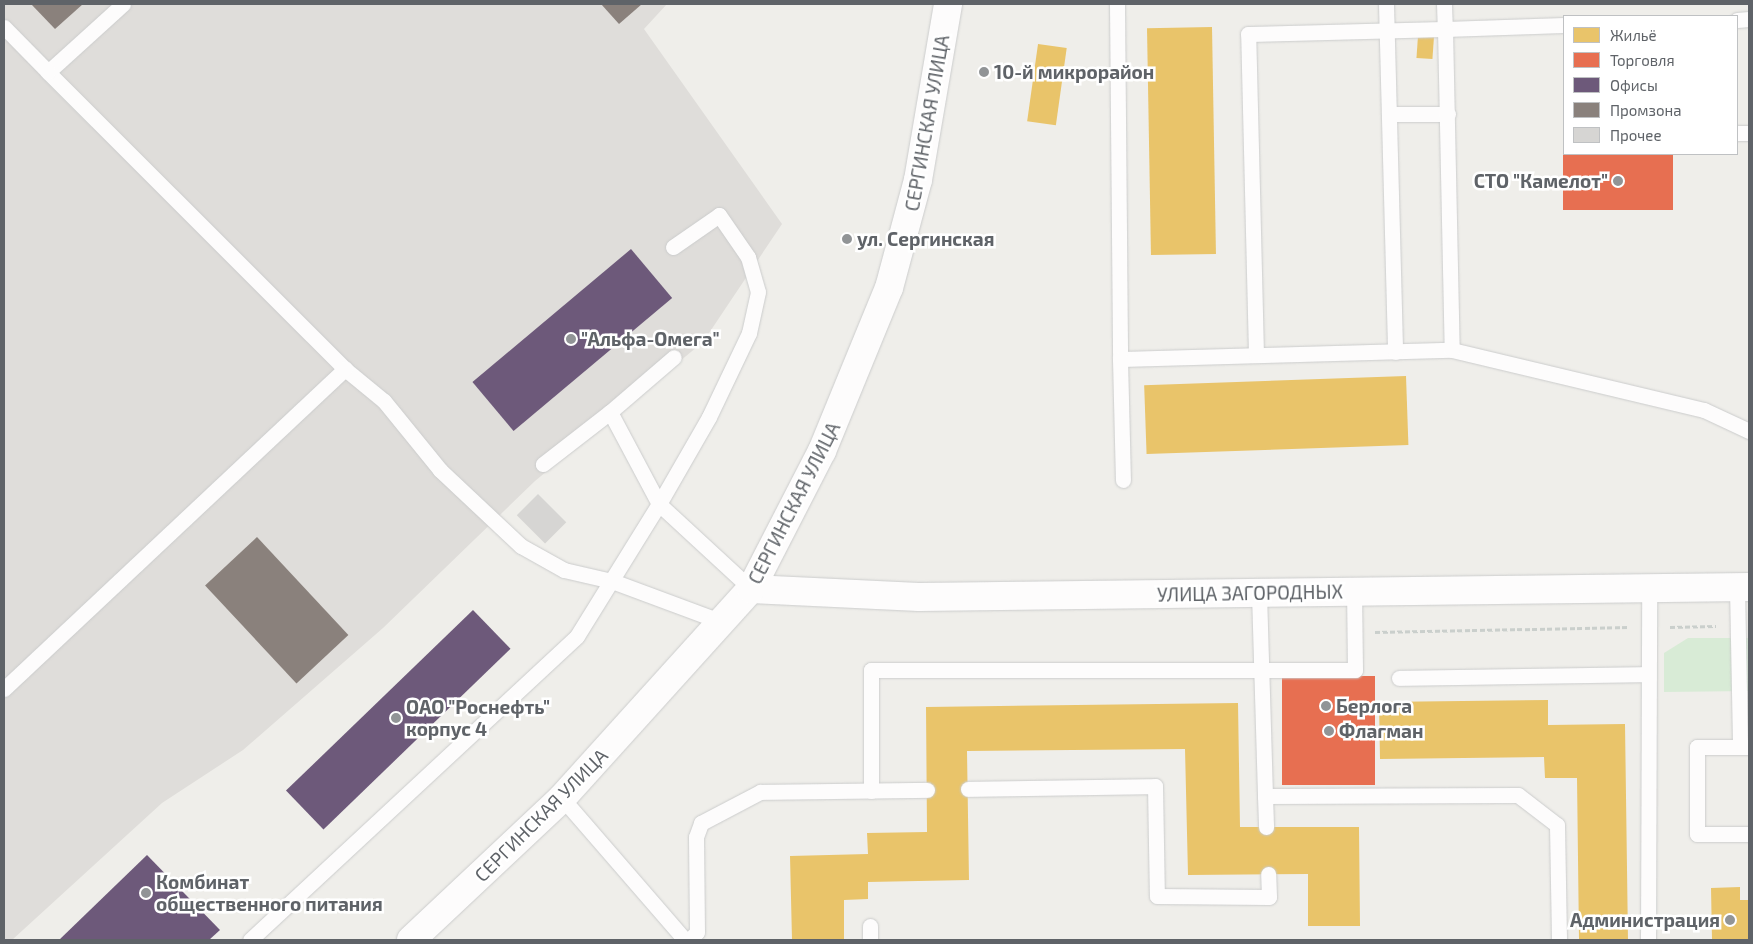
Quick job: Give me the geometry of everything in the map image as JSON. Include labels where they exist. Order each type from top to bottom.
[{"type":"main road","name":"СЕРГИНСКАЯ УЛИЦА","points":[[411,940],[562,798],[751,589],[822,451],[889,288],[918,180],[948,4]]},
{"type":"main road","name":"УЛИЦА ЗАГОРОДНЫХ","points":[[751,589],[919,598],[1743,587]]},
{"type":"lane","points":[[48,72],[123,4]]},
{"type":"lane","points":[[1117,4],[1123,480]]},
{"type":"lane","points":[[1386,4],[1395,352]]},
{"type":"lane","points":[[1444,4],[1452,350]]},
{"type":"lane","points":[[1256,354],[1248,34],[1563,25]]},
{"type":"lane","points":[[4,27],[345,369],[384,401],[440,470],[521,546],[564,570],[612,581],[722,622]]},
{"type":"lane","points":[[1389,114],[1448,114]]},
{"type":"lane","points":[[250,940],[577,636],[659,504],[709,418],[749,333],[758,292],[748,257],[719,215],[673,247]]},
{"type":"lane","points":[[1120,359],[1452,350],[1704,410],[1749,431]]},
{"type":"lane","points":[[543,464],[610,412],[674,357]]},
{"type":"lane","points":[[4,689],[345,369]]},
{"type":"lane","points":[[610,412],[659,504],[751,589]]},
{"type":"lane","points":[[1743,587],[1738,626],[1745,747],[1697,747],[1697,834],[1749,834]]},
{"type":"lane","points":[[1648,940],[1649,588]]},
{"type":"lane","points":[[871,791],[870,670],[1262,672],[1355,670],[1354,592]]},
{"type":"lane","points":[[1258,593],[1266,827]]},
{"type":"lane","points":[[1399,678],[1648,674]]},
{"type":"lane","points":[[968,789],[1155,786],[1156,896],[1269,897],[1268,874]]},
{"type":"lane","points":[[689,940],[697,932],[696,837],[701,823],[760,792],[927,790]]},
{"type":"lane","points":[[1266,796],[1518,795],[1557,825],[1559,940]]},
{"type":"lane","points":[[562,798],[685,940]]},
{"type":"path","points":[[1354,632],[1738,626]]},
{"type":"shaded area","points":[[4,4],[667,4],[644,29],[782,224],[703,342],[535,481],[383,628],[243,750],[162,803],[12,940],[4,940]]},
{"type":"green space","points":[[1688,638],[1749,638],[1749,691],[1664,692],[1664,653]]},
{"type":"building: Жильё","points":[[1212,27],[1216,254],[1151,255],[1147,28]]},
{"type":"building: Жильё","points":[[1418,36],[1434,37],[1432,59],[1416,58]]},
{"type":"building: Жильё","points":[[1038,44],[1067,48],[1056,125],[1027,121]]},
{"type":"building: Жильё","points":[[1406,376],[1408,445],[1147,454],[1144,385]]},
{"type":"building: Жильё","points":[[1548,700],[1548,725],[1625,724],[1628,940],[1579,940],[1577,778],[1545,778],[1544,757],[1380,759],[1379,702]]},
{"type":"building: Жильё","points":[[1238,703],[1240,827],[1359,827],[1360,926],[1308,926],[1308,874],[1188,875],[1185,749],[967,751],[969,880],[868,882],[868,899],[844,900],[844,940],[792,940],[790,856],[868,854],[867,833],[927,832],[926,707]]},
{"type":"building: Жильё","name":"Администрация","points":[[1740,887],[1740,900],[1749,900],[1749,940],[1712,940],[1711,888]]},
{"type":"building: Торговля","name":"СТО \"Камелот\"","points":[[1563,155],[1673,155],[1673,210],[1563,210]]},
{"type":"building: Торговля","name":"Флагман","points":[[1282,676],[1375,676],[1375,785],[1282,785]]},
{"type":"building: Офисы","name":"\"Альфа-Омега\"","points":[[631,249],[672,298],[514,431],[472,382]]},
{"type":"building: Офисы","name":"ОАО \"Роснефть\" корпус 4","points":[[473,610],[511,649],[323,829],[286,791]]},
{"type":"building: Офисы","name":"Комбинат общественного питания","points":[[147,855],[220,930],[209,940],[59,940]]},
{"type":"building: Промзона","points":[[31,4],[83,4],[55,29]]},
{"type":"building: Промзона","points":[[601,4],[642,4],[619,24]]},
{"type":"building: Промзона","points":[[257,537],[348,635],[296,683],[205,585]]},
{"type":"building: Прочее","points":[[538,494],[566,522],[545,543],[517,515]]},
{"type":"place","name":"10-й микрорайон","points":[[984,72]]},
{"type":"place","name":"СТО \"Камелот\"","points":[[1618,181]]},
{"type":"place","name":"ул. Сергинская","points":[[847,239]]},
{"type":"place","name":"\"Альфа-Омега\"","points":[[571,339]]},
{"type":"place","name":"Берлога","points":[[1326,706]]},
{"type":"place","name":"ОАО \"Роснефть\" корпус 4","points":[[396,718]]},
{"type":"place","name":"Флагман","points":[[1329,731]]},
{"type":"place","name":"Комбинат общественного питания","points":[[146,893]]},
{"type":"place","name":"Администрация","points":[[1730,920]]}]
